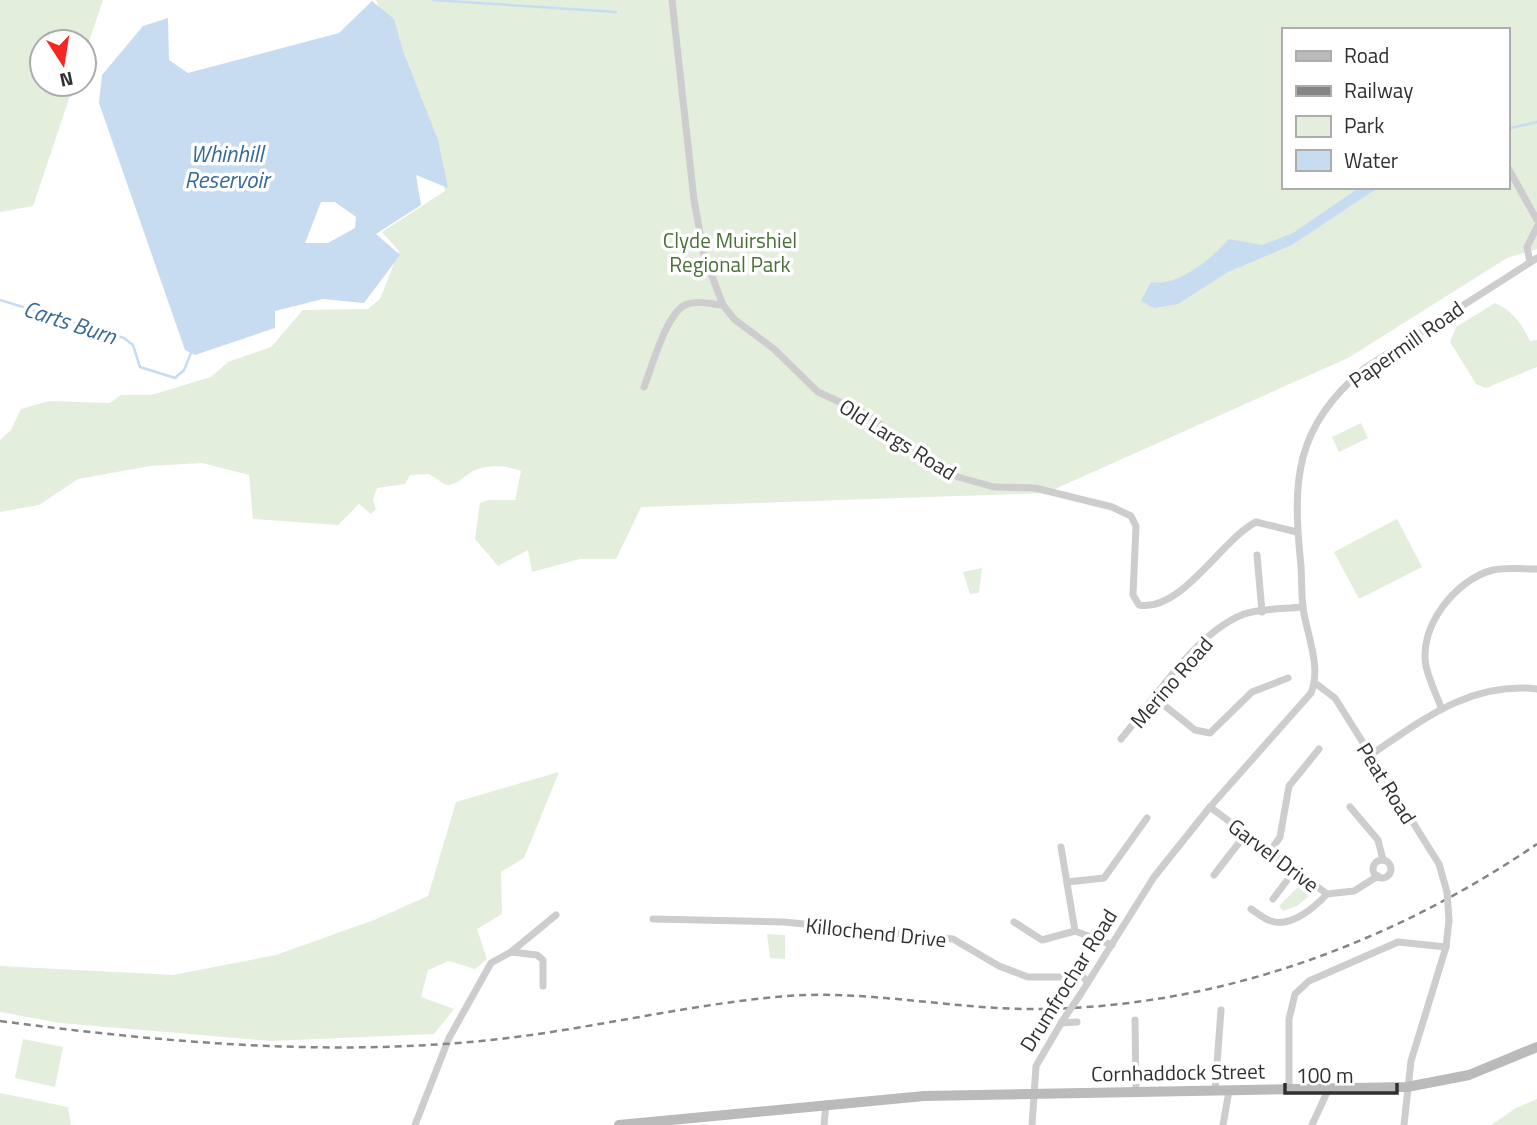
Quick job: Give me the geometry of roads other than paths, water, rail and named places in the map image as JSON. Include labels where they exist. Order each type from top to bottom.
[{"type":"main road","name":"Cornhaddock Street","points":[[1034,1096],[1136,1091],[1407,1087],[1469,1075],[1537,1047]]},
{"type":"main road","points":[[618,1125],[924,1096],[1034,1096]]},
{"type":"street","name":"Old Largs Road","points":[[672,0],[694,200],[704,255],[723,305],[734,319],[774,349],[818,392],[866,414],[935,465],[958,477],[994,488],[1035,488],[1123,510],[1131,516],[1136,526],[1133,595],[1139,605],[1165,600],[1188,584],[1244,528],[1256,522],[1297,532]]},
{"type":"street","points":[[1509,170],[1537,220]]},
{"type":"street","points":[[1533,260],[1527,247],[1537,227]]},
{"type":"street","name":"Papermill Road","points":[[1297,532],[1299,465],[1328,407],[1345,385],[1365,368],[1533,260]]},
{"type":"street","points":[[644,387],[671,318],[683,306],[694,303],[723,305]]},
{"type":"street","points":[[1297,532],[1303,607],[1315,683]]},
{"type":"street","points":[[1257,555],[1262,611]]},
{"type":"street","points":[[1441,707],[1425,664],[1426,645],[1431,627],[1447,601],[1467,583],[1495,569],[1537,569]]},
{"type":"street","name":"Merino Road","points":[[1121,740],[1210,635],[1235,619],[1262,611],[1303,607]]},
{"type":"street","points":[[1155,698],[1195,730],[1210,733],[1252,692],[1288,678]]},
{"type":"street","name":"Peat Road","points":[[1315,683],[1335,698],[1439,864],[1447,892],[1449,920],[1446,947],[1407,1087],[1404,1125]]},
{"type":"street","name":"Drumfrochar Road","points":[[1032,1125],[1036,1066],[1154,877],[1210,807],[1305,702],[1315,683]]},
{"type":"street","points":[[1369,756],[1441,707],[1473,695],[1520,687],[1537,689]]},
{"type":"street","points":[[1269,853],[1280,837],[1289,786],[1318,749]]},
{"type":"street","name":"Garvel Drive","points":[[1210,807],[1327,894],[1354,891],[1378,876]]},
{"type":"street","points":[[1350,807],[1378,839],[1383,860],[1389,864],[1390,871],[1385,876],[1378,876],[1373,866],[1383,860]]},
{"type":"street","points":[[1067,882],[1104,878],[1147,818]]},
{"type":"street","points":[[1214,875],[1245,835]]},
{"type":"street","points":[[1061,846],[1075,931]]},
{"type":"street","points":[[1273,899],[1294,871]]},
{"type":"street","points":[[1251,909],[1270,921],[1285,921],[1313,909],[1327,894]]},
{"type":"street","points":[[415,1125],[449,1038],[491,963],[512,952],[556,915]]},
{"type":"street","name":"Killochend Drive","points":[[653,919],[784,922],[953,939],[999,966],[1028,977],[1083,977],[1088,982]]},
{"type":"street","points":[[1014,922],[1042,940],[1075,931],[1112,944]]},
{"type":"street","points":[[1289,1089],[1289,1019],[1295,994],[1310,981],[1398,942],[1446,947]]},
{"type":"street","points":[[512,952],[537,955],[543,960],[543,986]]},
{"type":"street","points":[[1215,1091],[1221,1010]]},
{"type":"street","points":[[1135,1020],[1136,1091]]},
{"type":"street","points":[[1062,1022],[1077,1023]]},
{"type":"street","points":[[1312,1125],[1328,1088]]},
{"type":"street","points":[[1223,1125],[1229,1091]]},
{"type":"street","points":[[824,1125],[826,1104]]},
{"type":"water","name":"Whinhill Reservoir","points":[[372,1],[394,19],[403,51],[438,140],[448,188],[416,175],[421,205],[376,234],[400,255],[364,303],[323,299],[275,311],[275,328],[195,355],[185,350],[99,103],[102,75],[143,26],[168,18],[169,60],[188,73],[339,33]],"holes":[[[321,202],[335,202],[356,217],[355,228],[328,243],[305,243]]]},
{"type":"water","points":[[1357,189],[1376,189],[1292,245],[1228,272],[1178,304],[1154,308],[1141,301],[1151,282],[1183,276],[1204,263],[1229,239],[1262,245],[1293,233]]},
{"type":"waterway","points":[[433,0],[616,12]]},
{"type":"waterway","points":[[1509,129],[1537,122]]},
{"type":"waterway","name":"Carts Burn","points":[[0,300],[124,338],[133,345],[140,367],[175,378],[184,370],[191,353]]},
{"type":"railway","points":[[0,1021],[171,1040],[286,1047],[343,1047],[499,1039],[705,1006],[787,996],[848,995],[1032,1009],[1100,1006],[1166,997],[1232,983],[1297,964],[1360,941],[1480,880],[1537,844]]},
{"type":"park label","name":"Clyde Muirshiel Regional Park","points":[[730,252]]}]
